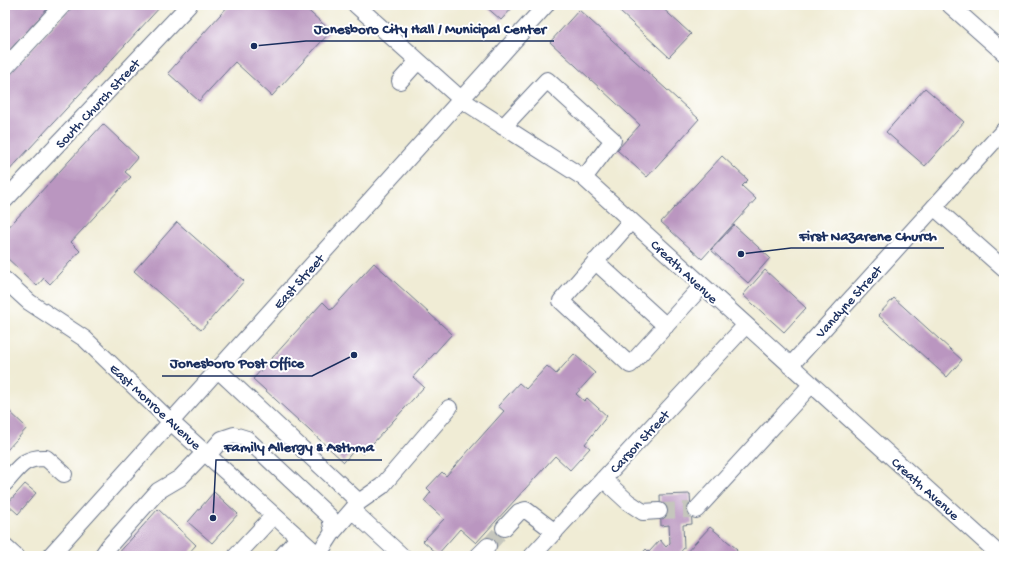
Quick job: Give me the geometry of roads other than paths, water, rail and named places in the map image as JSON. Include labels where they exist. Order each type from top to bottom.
[{"type":"street","points":[[5,68],[63,5]]},
{"type":"street","name":"South Church Street","points":[[5,200],[188,5]]},
{"type":"street","name":"East Street","points":[[50,556],[546,5]]},
{"type":"street","points":[[950,5],[1004,54]]},
{"type":"street","name":"Creath Avenue","points":[[359,6],[462,100],[584,178],[745,326],[1001,556]]},
{"type":"street","points":[[400,81],[418,61]]},
{"type":"street","points":[[503,126],[547,80],[613,140],[584,178]]},
{"type":"street","name":"Vandyne Street","points":[[790,366],[1004,130]]},
{"type":"street","points":[[934,207],[1004,269]]},
{"type":"street","points":[[631,221],[561,301],[630,365],[702,286]]},
{"type":"street","points":[[595,261],[666,326]]},
{"type":"street","name":"East Monroe Avenue","points":[[5,280],[29,302],[85,339],[171,422],[318,555]]},
{"type":"street","name":"Carson Street","points":[[532,556],[745,326]]},
{"type":"street","points":[[218,370],[356,506],[402,556]]},
{"type":"street","points":[[696,510],[811,385]]},
{"type":"street","points":[[318,555],[333,532],[356,506],[382,486],[449,408]]},
{"type":"street","points":[[102,556],[109,546],[158,491],[180,478],[222,440],[234,435],[247,439],[330,517],[333,532]]},
{"type":"street","points":[[5,483],[26,460],[35,458],[46,458],[64,474]]},
{"type":"street","points":[[603,480],[628,502],[643,512],[659,510]]},
{"type":"street","points":[[504,528],[519,512],[526,510],[554,532]]},
{"type":"street","points":[[236,556],[274,515]]},
{"type":"street","points":[[282,556],[299,537]]},
{"type":"street","points":[[5,547],[14,556]]},
{"type":"tunnel","points":[[659,511],[696,510]]},
{"type":"tunnel","points":[[488,546],[504,528]]},
{"type":"place","name":"Jonesboro City Hall / Municipal Center","points":[[254,46]]},
{"type":"place","name":"First Nazarene Church","points":[[741,254]]},
{"type":"place","name":"Jonesboro Post Office","points":[[354,355]]},
{"type":"place","name":"Family Allergy & Asthma","points":[[213,518]]}]
